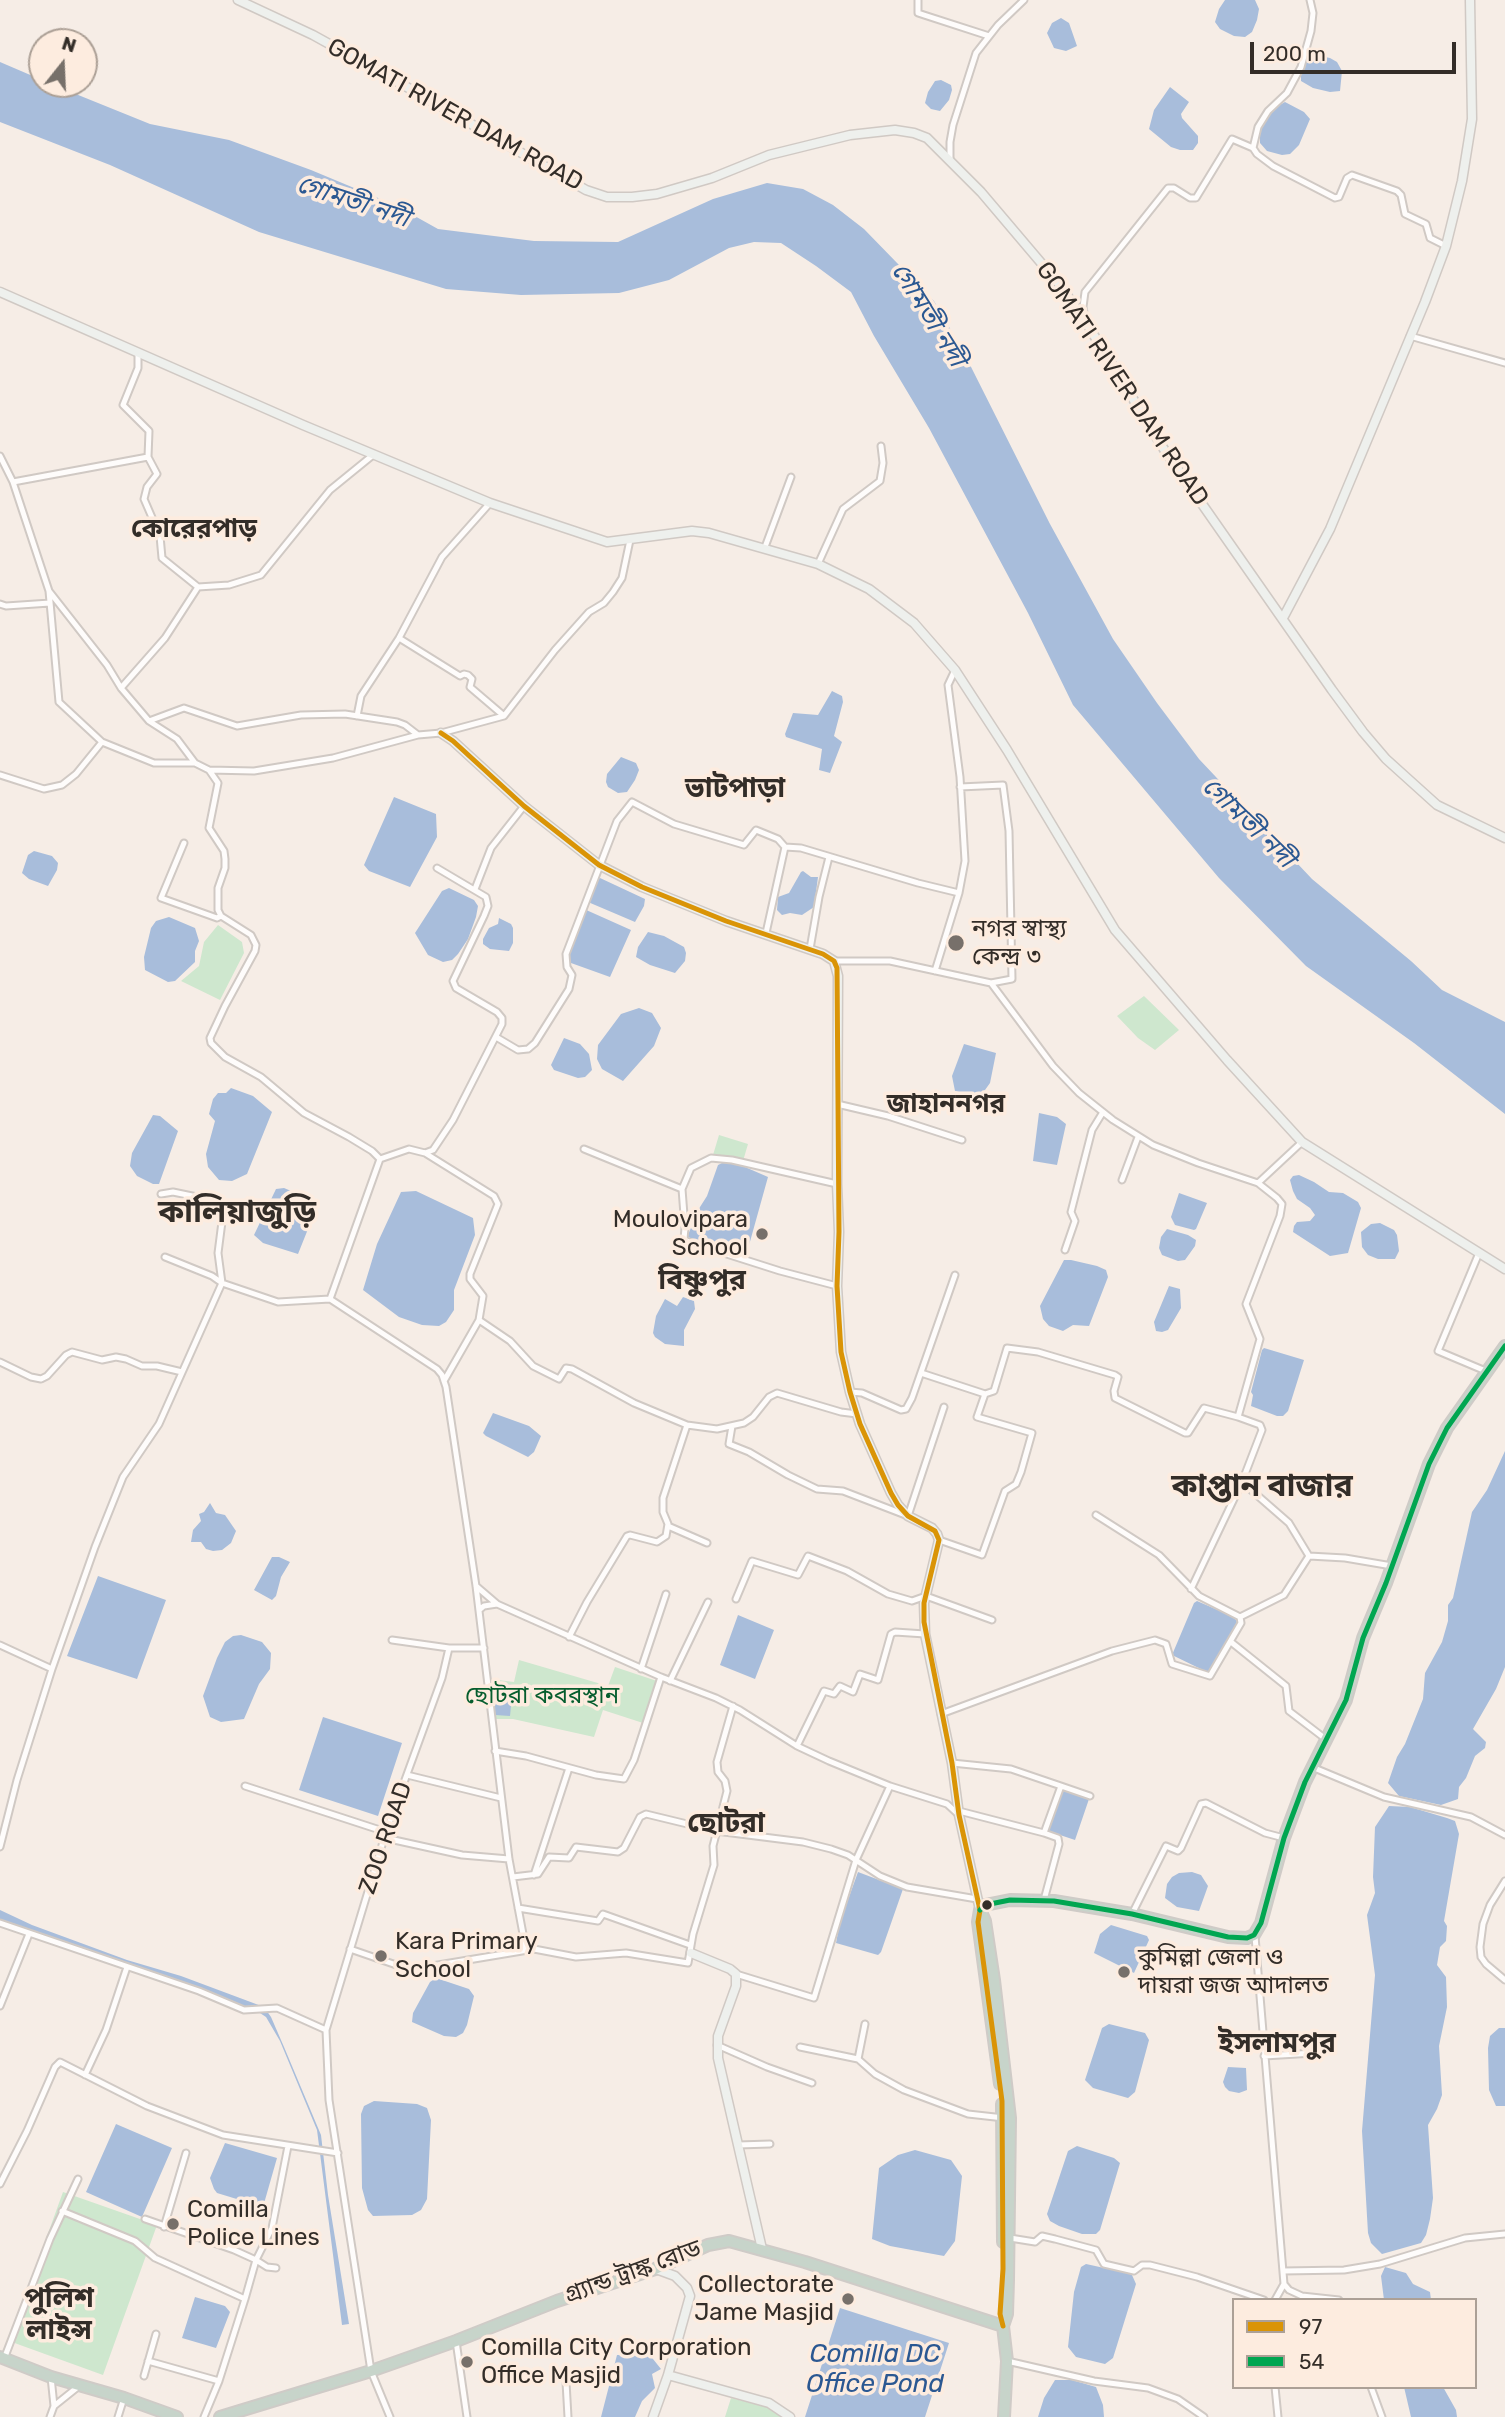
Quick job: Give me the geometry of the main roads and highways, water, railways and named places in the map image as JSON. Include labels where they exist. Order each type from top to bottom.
[{"type":"highway","points":[[1003,2326],[1007,2314],[1010,2238],[1007,2118],[985,1922],[978,1905],[1010,1900],[1044,1900],[1089,1905],[1228,1937],[1247,1938],[1254,1935],[1261,1923],[1284,1838],[1312,1768],[1346,1700],[1363,1638],[1434,1453],[1447,1428],[1505,1346]]},
{"type":"highway","points":[[1004,2417],[1007,2361],[1000,2314],[1007,2118]]},
{"type":"highway","name":"গ্র্যান্ড ট্রাঙ্ক রোড","points":[[220,2417],[371,2371],[456,2341],[557,2301],[655,2269],[714,2242],[736,2242],[762,2249],[1003,2326]]},
{"type":"highway","points":[[2,2358],[51,2377],[177,2417]]},
{"type":"water","points":[[1225,0],[1255,0],[1259,9],[1257,20],[1252,32],[1245,37],[1234,36],[1220,29],[1215,22]]},
{"type":"water","points":[[1061,18],[1069,23],[1077,46],[1066,51],[1054,48],[1047,33],[1052,23]]},
{"type":"water","points":[[1310,54],[1337,62],[1342,71],[1340,91],[1313,88],[1301,81],[1301,72]]},
{"type":"water","name":"গোমতী নদী","points":[[0,62],[28,74],[28,98],[86,98],[150,124],[229,140],[311,170],[395,205],[438,229],[534,241],[618,242],[713,199],[767,183],[803,189],[833,205],[864,229],[934,301],[963,351],[1050,524],[1113,639],[1199,759],[1312,879],[1442,990],[1505,1022],[1505,1114],[1414,1043],[1306,966],[1219,878],[1073,705],[1028,613],[929,428],[851,292],[816,266],[781,243],[754,242],[729,248],[669,280],[619,293],[521,295],[446,289],[259,232],[110,165],[0,122]]},
{"type":"water","points":[[941,80],[951,85],[952,90],[949,100],[940,111],[931,109],[925,103],[935,81]]},
{"type":"water","points":[[1170,87],[1189,102],[1181,114],[1198,136],[1198,143],[1193,150],[1171,147],[1149,129],[1154,110]]},
{"type":"water","points":[[1285,102],[1304,112],[1310,119],[1299,145],[1290,154],[1282,155],[1267,151],[1260,143],[1260,131],[1263,121],[1272,109]]},
{"type":"water","points":[[832,691],[842,696],[843,702],[834,736],[842,742],[830,773],[819,770],[822,749],[786,737],[785,734],[793,713],[818,715]]},
{"type":"water","points":[[621,757],[636,763],[639,770],[627,792],[618,793],[608,787],[606,782],[607,774]]},
{"type":"water","points":[[394,797],[436,814],[437,837],[410,887],[369,871],[364,865]]},
{"type":"water","points":[[34,851],[52,856],[58,863],[48,886],[29,879],[22,873],[28,855]]},
{"type":"water","points":[[803,871],[811,877],[818,877],[814,907],[802,915],[782,915],[777,910],[778,897],[789,893]]},
{"type":"water","points":[[600,878],[645,899],[635,922],[588,902],[595,880]]},
{"type":"water","points":[[449,888],[474,900],[478,906],[468,939],[452,960],[443,962],[428,955],[415,933],[442,891]]},
{"type":"water","points":[[584,909],[631,930],[610,977],[571,963],[566,956]]},
{"type":"water","points":[[169,917],[195,928],[199,941],[195,962],[175,981],[168,982],[145,970],[144,957],[151,928],[156,921]]},
{"type":"water","points":[[499,918],[513,928],[513,943],[509,951],[490,949],[483,944],[489,928],[498,924]]},
{"type":"water","points":[[648,932],[664,936],[684,947],[685,961],[675,973],[636,957],[638,947]]},
{"type":"water","points":[[639,1008],[652,1013],[661,1028],[654,1046],[623,1081],[602,1069],[597,1059],[598,1045],[621,1014]]},
{"type":"water","points":[[564,1038],[580,1044],[589,1054],[592,1070],[585,1077],[578,1078],[554,1070],[551,1065]]},
{"type":"water","points":[[964,1044],[996,1053],[990,1083],[980,1097],[955,1091],[952,1076]]},
{"type":"water","points":[[231,1088],[253,1096],[272,1112],[247,1174],[232,1181],[219,1180],[208,1167],[206,1154],[215,1121],[209,1114],[213,1099],[218,1093],[226,1093]]},
{"type":"water","points":[[1039,1113],[1057,1117],[1066,1124],[1057,1165],[1033,1161]]},
{"type":"water","points":[[153,1115],[160,1116],[178,1131],[159,1184],[137,1176],[130,1166],[132,1153]]},
{"type":"water","points":[[724,1162],[768,1177],[746,1256],[687,1237],[707,1196],[718,1165]]},
{"type":"water","points":[[1299,1175],[1329,1192],[1343,1193],[1358,1202],[1361,1208],[1348,1253],[1330,1256],[1293,1232],[1297,1222],[1310,1221],[1315,1215],[1297,1199],[1293,1191],[1290,1180]]},
{"type":"water","points":[[284,1188],[310,1199],[315,1204],[314,1214],[298,1254],[263,1243],[254,1235],[276,1189]]},
{"type":"water","points":[[416,1191],[473,1218],[475,1235],[454,1290],[454,1310],[446,1322],[439,1326],[422,1325],[399,1317],[363,1290],[377,1244],[401,1192]]},
{"type":"water","points":[[1179,1193],[1207,1203],[1194,1230],[1175,1225],[1171,1217]]},
{"type":"water","points":[[1380,1223],[1394,1230],[1397,1235],[1399,1251],[1395,1259],[1378,1259],[1368,1255],[1362,1247],[1361,1232],[1371,1224]]},
{"type":"water","points":[[1167,1229],[1196,1240],[1185,1260],[1178,1261],[1162,1255],[1159,1248],[1161,1237]]},
{"type":"water","points":[[1064,1260],[1097,1266],[1106,1270],[1108,1277],[1089,1326],[1073,1325],[1063,1331],[1049,1326],[1043,1319],[1040,1306]]},
{"type":"water","points":[[1169,1286],[1180,1289],[1181,1308],[1168,1330],[1156,1331],[1154,1322]]},
{"type":"water","points":[[683,1297],[694,1301],[695,1309],[684,1330],[684,1346],[665,1344],[653,1333],[656,1316],[665,1299],[677,1306]]},
{"type":"water","points":[[1264,1348],[1304,1360],[1288,1411],[1283,1416],[1251,1406],[1251,1392]]},
{"type":"water","points":[[493,1413],[529,1426],[541,1436],[534,1452],[528,1457],[486,1436],[483,1433]]},
{"type":"water","points":[[1505,1451],[1505,1667],[1473,1729],[1486,1742],[1485,1748],[1475,1756],[1459,1787],[1458,1799],[1441,1805],[1399,1796],[1388,1783],[1423,1699],[1425,1673],[1442,1642],[1448,1621],[1448,1605],[1453,1598],[1472,1512],[1487,1490]]},
{"type":"water","points":[[210,1503],[216,1513],[225,1515],[236,1531],[231,1543],[222,1550],[213,1551],[206,1549],[201,1542],[191,1542],[193,1530],[201,1521],[199,1514],[204,1512]]},
{"type":"water","points":[[272,1557],[290,1562],[272,1600],[254,1590]]},
{"type":"water","points":[[98,1576],[166,1600],[137,1679],[67,1656]]},
{"type":"water","points":[[1197,1601],[1234,1617],[1237,1622],[1211,1670],[1207,1672],[1172,1655]]},
{"type":"water","points":[[738,1615],[774,1630],[755,1679],[720,1665]]},
{"type":"water","points":[[241,1635],[262,1642],[271,1653],[270,1669],[259,1684],[244,1719],[221,1722],[210,1717],[203,1696],[225,1642],[233,1636]]},
{"type":"water","points":[[491,1681],[513,1685],[510,1716],[495,1715]]},
{"type":"water","points":[[323,1717],[402,1743],[378,1816],[299,1790]]},
{"type":"water","points":[[1062,1790],[1089,1799],[1075,1840],[1048,1831]]},
{"type":"water","points":[[1389,1806],[1410,1807],[1455,1821],[1459,1834],[1444,1921],[1447,1926],[1446,1941],[1440,1947],[1437,1965],[1446,1977],[1447,2007],[1439,2046],[1442,2095],[1428,2125],[1433,2198],[1430,2219],[1421,2243],[1382,2254],[1371,2243],[1368,2233],[1362,2131],[1375,1975],[1367,1915],[1375,1893],[1375,1827]]},
{"type":"water","points":[[858,1872],[903,1889],[878,1955],[836,1943],[840,1922]]},
{"type":"water","points":[[1192,1872],[1201,1875],[1208,1886],[1199,1911],[1177,1907],[1165,1898],[1167,1884],[1172,1877],[1179,1873]]},
{"type":"water","points":[[0,1910],[32,1925],[127,1960],[181,1976],[264,2007],[271,2017],[321,2135],[349,2324],[342,2325],[317,2130],[280,2041],[266,2017],[257,2011],[186,1984],[0,1919]]},
{"type":"water","points":[[1111,1925],[1147,1936],[1149,1940],[1134,1973],[1094,1953],[1100,1934]]},
{"type":"water","points":[[436,1978],[469,1989],[474,1996],[467,2025],[463,2033],[456,2037],[444,2036],[412,2022],[413,2013],[430,1982]]},
{"type":"water","points":[[1109,2024],[1145,2033],[1149,2040],[1135,2092],[1128,2098],[1093,2088],[1085,2080],[1102,2028]]},
{"type":"water","points":[[1499,2028],[1505,2028],[1505,2106],[1496,2106],[1489,2090],[1488,2048],[1490,2036]]},
{"type":"water","points":[[1228,2067],[1246,2068],[1247,2090],[1239,2093],[1229,2091],[1225,2087],[1223,2082]]},
{"type":"water","points":[[374,2101],[417,2104],[427,2108],[431,2120],[427,2199],[421,2210],[412,2215],[373,2216],[368,2210],[362,2188],[361,2114],[364,2106]]},
{"type":"water","points":[[116,2124],[172,2148],[142,2217],[86,2192]]},
{"type":"water","points":[[225,2143],[277,2158],[263,2207],[217,2193],[214,2189],[210,2178]]},
{"type":"water","points":[[1077,2146],[1114,2158],[1120,2163],[1100,2230],[1096,2234],[1082,2234],[1059,2226],[1050,2221],[1047,2214],[1068,2151]]},
{"type":"water","points":[[915,2150],[951,2160],[962,2176],[955,2241],[944,2256],[890,2246],[872,2239],[879,2168],[898,2155]]},
{"type":"water","points":[[1086,2264],[1132,2275],[1136,2284],[1113,2358],[1105,2364],[1076,2357],[1068,2347],[1074,2292],[1081,2267]]},
{"type":"water","points":[[1385,2267],[1406,2273],[1413,2284],[1430,2292],[1431,2298],[1384,2298],[1381,2276]]},
{"type":"water","points":[[195,2297],[225,2306],[230,2312],[216,2348],[182,2338]]},
{"type":"water","name":"Comilla DC Office Pond","points":[[840,2308],[949,2343],[925,2417],[805,2417]]},
{"type":"water","points":[[649,2354],[661,2369],[652,2374],[655,2388],[642,2401],[635,2417],[601,2417],[617,2355]]},
{"type":"water","points":[[1055,2380],[1072,2380],[1096,2387],[1103,2405],[1104,2417],[1038,2417],[1044,2398]]},
{"type":"water","points":[[1404,2389],[1444,2389],[1457,2417],[1411,2417]]},
{"type":"place","name":"নগর স্বাস্থ্য কেন্দ্র ৩","points":[[956,943]]},
{"type":"place","name":"Moulovipara School","points":[[762,1234]]},
{"type":"place","name":"Kara Primary School","points":[[381,1956]]},
{"type":"place","name":"কুমিল্লা জেলা ও দায়রা জজ আদালত","points":[[1124,1972]]},
{"type":"place","name":"Comilla Police Lines","points":[[173,2224]]},
{"type":"place","name":"Collectorate Jame Masjid","points":[[848,2299]]},
{"type":"place","name":"Comilla City Corporation Office Masjid","points":[[467,2362]]},
{"type":"district","name":"কোরেরপাড়","points":[[194,529]]},
{"type":"district","name":"ভাটপাড়া","points":[[735,789]]},
{"type":"district","name":"জাহাননগর","points":[[946,1104]]},
{"type":"district","name":"কালিয়াজুড়ি","points":[[237,1213]]},
{"type":"district","name":"বিষ্ণুপুর","points":[[702,1281]]},
{"type":"district","name":"কাপ্তান বাজার","points":[[1262,1487]]},
{"type":"district","name":"ছোটরা","points":[[726,1824]]},
{"type":"district","name":"ইসলামপুর","points":[[1277,2044]]},
{"type":"district","name":"পুলিশ লাইন্স","points":[[59,2315]]},
{"type":"park label","name":"ছোটরা কবরস্থান","points":[[542,1696]]}]
